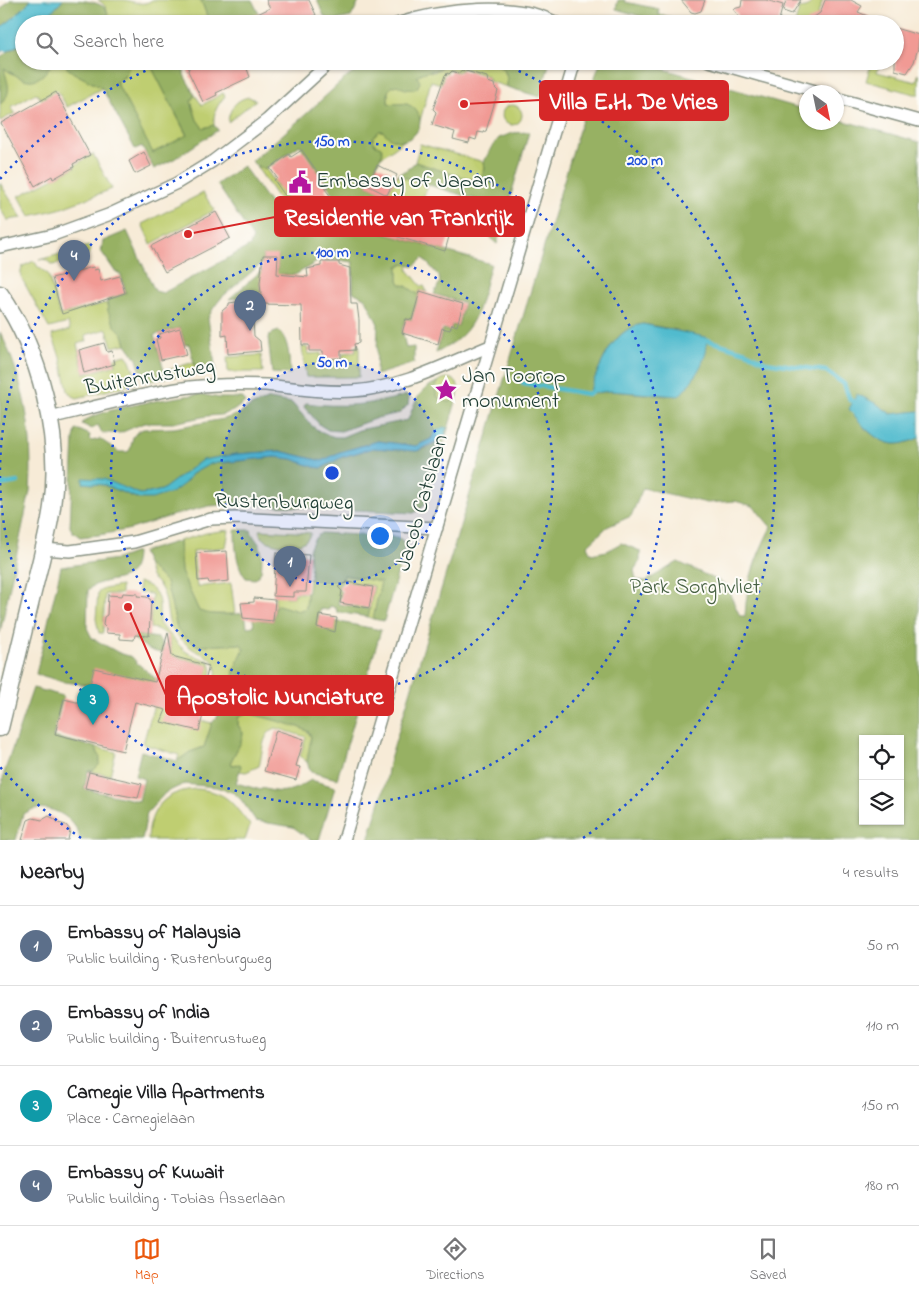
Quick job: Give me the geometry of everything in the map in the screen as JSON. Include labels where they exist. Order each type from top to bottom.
[{"type":"main road","points":[[0,294],[19,324],[32,355],[44,393],[50,418],[54,469],[52,506],[0,728]]},
{"type":"street","points":[[427,15],[443,10],[478,6],[506,6],[542,15]]},
{"type":"street","points":[[0,247],[53,235],[90,222],[177,183],[240,142],[282,108],[320,70]]},
{"type":"street","name":"Jacob Catslaan","points":[[344,840],[571,70]]},
{"type":"street","points":[[741,70],[799,86]]},
{"type":"street","points":[[844,100],[919,121]]},
{"type":"street","name":"Buitenrustweg","points":[[50,418],[131,398],[191,387],[264,385],[329,391],[354,391],[380,387],[418,375],[490,346]]},
{"type":"street","name":"Rustenburgweg","points":[[43,549],[70,551],[134,542],[211,519],[235,518],[437,528]]},
{"type":"green space","points":[[10,0],[31,0],[0,28],[0,10]]},
{"type":"green space","points":[[63,0],[94,2],[105,8],[108,13],[108,15],[49,15]]},
{"type":"green space","points":[[98,0],[124,0],[145,3],[152,0],[201,0],[207,15],[107,15],[106,8]]},
{"type":"green space","points":[[201,0],[252,0],[260,15],[246,14],[207,15]]},
{"type":"green space","points":[[317,0],[360,0],[352,15],[324,15]]},
{"type":"green space","points":[[618,0],[625,0],[625,2],[659,9],[658,14],[662,15],[636,15],[616,9]]},
{"type":"green space","points":[[814,0],[823,0],[817,15],[797,15],[799,9],[806,8]]},
{"type":"green space","points":[[15,48],[15,70],[47,70],[36,79],[30,80],[18,77],[4,68],[8,91],[0,104],[0,57]]},
{"type":"green space","points":[[4,68],[12,74],[27,70],[72,70],[102,88],[67,107],[57,90],[41,99],[36,93],[11,107],[15,113],[0,121],[0,104],[5,100]]},
{"type":"green space","points":[[70,70],[127,70],[125,76],[116,82],[153,153],[187,135],[153,70],[184,70],[184,75],[195,95],[191,101],[197,120],[203,128],[214,125],[218,130],[174,159],[154,169],[142,146],[135,149],[102,88]]},
{"type":"green space","points":[[122,70],[153,70],[187,136],[152,153],[116,81],[125,77]]},
{"type":"green space","points":[[357,70],[435,70],[417,76],[420,82],[417,88],[407,89],[397,85],[388,91],[388,103],[411,106],[418,113],[420,121],[414,135],[407,139],[399,141],[391,138],[383,131],[379,131],[373,137],[374,144],[381,147],[383,152],[367,185],[387,195],[375,231],[491,264],[479,305],[469,327],[450,345],[436,353],[443,329],[451,331],[452,325],[458,326],[464,303],[434,294],[440,282],[439,276],[423,258],[413,267],[408,263],[398,266],[398,280],[400,284],[419,295],[411,320],[406,318],[402,330],[406,348],[414,347],[414,363],[376,375],[378,324],[366,299],[353,292],[353,262],[320,260],[295,275],[280,274],[280,282],[260,283],[261,296],[229,299],[262,270],[277,271],[278,256],[263,255],[262,263],[222,297],[208,318],[216,372],[197,374],[189,344],[185,345],[180,328],[154,335],[166,378],[144,382],[137,359],[126,344],[123,334],[115,326],[108,311],[107,300],[126,293],[121,275],[114,270],[101,251],[103,241],[127,231],[155,291],[163,293],[250,246],[253,238],[217,184],[243,166],[274,209],[287,200],[302,222],[336,198],[300,145],[266,169],[256,166],[252,161],[343,80]]},
{"type":"green space","points":[[438,70],[451,70],[444,74],[441,84],[431,81],[420,121],[418,114],[406,103],[395,105],[388,103],[388,91],[392,87],[427,71],[434,72]]},
{"type":"green space","points":[[469,70],[503,70],[506,76],[507,87],[489,81],[488,76]]},
{"type":"green space","points":[[504,70],[548,70],[540,97],[507,87]]},
{"type":"green space","name":"Park Sorghvliet","points":[[598,70],[667,70],[799,108],[799,130],[844,130],[844,121],[919,142],[919,411],[891,414],[877,404],[864,428],[878,438],[892,444],[904,443],[919,437],[919,840],[368,840],[386,782],[389,763]],"holes":[[[643,324],[678,330],[704,357],[696,372],[667,396],[610,391],[588,394],[608,351],[615,341],[632,327]],[[643,488],[707,503],[735,501],[753,506],[771,527],[760,549],[753,570],[745,616],[740,616],[725,584],[678,562],[646,581],[636,580],[634,570],[640,561],[640,551],[621,543],[607,551],[591,554],[587,546],[607,527],[631,516]]]},
{"type":"green space","points":[[869,70],[878,70],[877,72],[916,82],[919,73],[919,94],[914,94],[866,81]]},
{"type":"green space","points":[[223,93],[225,96],[216,109],[214,125],[203,129],[197,120],[191,101],[195,95],[202,105]]},
{"type":"green space","points":[[249,97],[256,100],[228,122],[234,105],[240,100]]},
{"type":"green space","points":[[508,105],[516,105],[522,111],[522,119],[516,125],[508,125],[502,119],[502,111]]},
{"type":"green space","points":[[379,131],[383,131],[399,141],[405,140],[380,158],[383,152],[381,147],[374,144],[373,137]]},
{"type":"green space","points":[[529,132],[497,244],[489,233],[491,211],[484,202],[397,175],[408,169],[415,162],[472,180],[482,176],[485,169],[484,162],[499,138],[513,133]]},
{"type":"green space","points":[[420,144],[484,162],[483,174],[469,179],[415,162]]},
{"type":"green space","points":[[93,154],[112,189],[59,209],[30,216],[19,196],[75,167],[75,165]]},
{"type":"green space","points":[[256,166],[266,169],[287,200],[282,204]]},
{"type":"green space","points":[[397,175],[428,185],[416,216],[385,207],[387,195]]},
{"type":"green space","points":[[0,183],[22,218],[7,220],[0,208]]},
{"type":"green space","points":[[203,193],[215,210],[151,244],[142,224]]},
{"type":"green space","points":[[89,246],[91,250],[89,254],[53,265],[44,259],[39,260]]},
{"type":"green space","points":[[34,261],[38,267],[48,274],[60,315],[106,303],[115,326],[123,334],[126,344],[112,347],[107,329],[85,335],[87,341],[77,344],[84,374],[116,365],[115,358],[126,355],[130,360],[138,383],[77,398],[71,395],[68,391],[61,359],[52,335],[70,330],[68,323],[49,328],[21,277],[23,266]]},
{"type":"green space","points":[[408,263],[408,270],[421,286],[424,286],[427,292],[420,290],[419,295],[400,284],[398,280],[398,266]]},
{"type":"green space","points":[[279,331],[287,345],[290,374],[272,373],[268,337]]},
{"type":"green space","points":[[0,332],[9,351],[22,390],[29,430],[31,471],[30,491],[0,633]]},
{"type":"green space","points":[[359,345],[359,377],[306,377],[302,347],[307,347],[308,354],[321,353],[321,361],[343,360],[343,353],[356,352],[356,346]]},
{"type":"green space","points":[[261,355],[263,372],[228,372],[227,357]]},
{"type":"green space","points":[[194,362],[197,374],[171,377],[168,370]]},
{"type":"green space","points":[[447,378],[455,382],[459,390],[455,398],[447,402],[439,398],[435,390],[439,382]]},
{"type":"green space","points":[[439,381],[436,387],[437,395],[448,402],[454,400],[458,395],[426,503],[414,513],[237,504],[209,506],[131,529],[99,535],[80,537],[70,527],[74,438],[76,430],[90,435],[89,439],[92,441],[100,439],[119,452],[127,452],[130,450],[133,437],[143,429],[174,428],[224,419],[270,399],[292,403],[312,426],[322,433],[342,437],[359,430],[408,420],[419,396],[432,384]],"holes":[[[436,431],[443,436],[438,441],[417,451],[373,448],[342,457],[322,468],[292,459],[275,457],[210,464],[192,474],[185,483],[139,499],[103,485],[83,483],[105,480],[140,494],[149,493],[162,490],[202,460],[237,454],[280,451],[322,461],[340,452],[378,441],[416,446],[431,439]]]},
{"type":"green space","points":[[200,394],[219,398],[243,398],[245,402],[233,411],[221,415],[173,423],[144,423],[120,433],[102,433],[98,425],[92,429],[82,424],[101,413]]},
{"type":"green space","points":[[407,395],[409,397],[408,405],[400,413],[377,418],[341,431],[328,430],[320,425],[304,407],[306,403],[344,405],[382,401]]},
{"type":"green space","points":[[229,530],[226,547],[193,551],[197,587],[231,583],[235,614],[208,614],[199,611],[181,572],[179,541],[206,533]]},
{"type":"green space","points":[[235,530],[251,530],[259,544],[262,558],[261,572],[255,579],[246,578],[240,568]]},
{"type":"green space","points":[[260,530],[311,533],[308,539],[302,543],[288,546],[266,540],[261,537]]},
{"type":"green space","points":[[321,533],[397,537],[402,540],[405,546],[384,621],[373,619],[381,582],[344,575],[338,589],[341,592],[338,604],[370,609],[368,617],[337,612],[336,608],[330,606],[328,610],[320,609],[318,618],[381,630],[337,779],[311,772],[307,762],[311,737],[309,732],[299,727],[248,713],[238,718],[238,725],[243,733],[241,742],[231,761],[232,765],[240,764],[241,766],[236,783],[261,790],[262,788],[288,791],[311,780],[335,787],[319,840],[311,840],[293,827],[256,821],[234,793],[216,787],[184,784],[165,793],[147,813],[142,840],[80,840],[75,826],[70,820],[57,812],[42,808],[23,814],[16,840],[0,840],[0,794],[4,773],[33,688],[63,696],[53,737],[95,747],[100,758],[99,765],[94,770],[88,771],[84,789],[139,801],[144,779],[135,776],[141,751],[177,761],[190,752],[204,747],[212,723],[218,716],[219,709],[213,694],[217,688],[225,686],[233,678],[234,670],[244,649],[241,644],[198,646],[185,638],[177,628],[166,582],[147,564],[142,552],[179,541],[181,572],[199,611],[222,615],[245,613],[247,627],[254,626],[252,613],[260,614],[260,620],[273,621],[275,607],[278,605],[298,611],[306,608],[309,579],[311,577],[309,550],[314,539]]},
{"type":"green space","points":[[136,552],[135,564],[131,572],[118,579],[95,585],[88,590],[87,628],[92,638],[119,653],[132,657],[155,678],[171,683],[95,686],[65,682],[36,674],[61,567],[117,559]]},
{"type":"green space","points":[[147,564],[166,582],[177,628],[198,646],[241,644],[244,649],[234,670],[233,678],[225,686],[217,688],[213,694],[202,691],[209,665],[170,655],[171,645],[167,636],[160,631],[150,628],[152,594],[139,593],[138,582],[146,585],[156,593],[159,603],[159,623],[161,626],[187,652],[210,662],[212,671],[209,682],[211,684],[214,683],[216,666],[214,662],[190,647],[175,633],[169,619],[165,598],[158,584],[151,577]]},
{"type":"green space","points":[[344,575],[381,582],[373,619],[368,617],[374,586],[342,581]]},
{"type":"green space","points":[[121,586],[121,594],[105,594],[103,633],[99,633],[96,619],[98,592]]},
{"type":"green space","points":[[275,591],[285,592],[285,597],[294,597],[295,593],[307,593],[306,608],[298,611],[278,605],[275,607]]},
{"type":"green space","points":[[135,635],[158,638],[163,645],[162,653],[145,647],[135,640]]},
{"type":"green space","points":[[155,701],[212,723],[204,747],[190,752],[177,761],[179,755],[143,744]]},
{"type":"green space","points":[[248,713],[282,721],[307,731],[311,741],[307,762],[300,756],[306,737],[276,728],[265,739],[259,766],[246,772],[239,771],[236,764],[232,765],[231,761],[241,742],[243,733],[238,725],[238,718]]},
{"type":"green space","points":[[95,747],[116,752],[110,775],[88,771],[94,770],[98,751]]},
{"type":"green space","points":[[198,789],[224,796],[234,805],[250,825],[245,840],[148,840],[152,819],[161,803],[177,793]]},
{"type":"water","points":[[31,0],[63,0],[49,15],[16,15]]},
{"type":"water","points":[[15,16],[15,47],[0,53],[0,28]]},
{"type":"water","points":[[643,324],[706,337],[706,353],[699,369],[689,384],[679,396],[610,391],[588,394],[602,362],[615,341],[632,327]]},
{"type":"water","points":[[857,394],[877,404],[891,414],[919,411],[919,437],[912,441],[895,444],[887,443],[873,435],[849,409]]},
{"type":"water","points":[[443,427],[448,428],[445,431],[446,434],[441,439],[417,451],[373,448],[342,457],[322,468],[292,459],[275,457],[210,464],[192,474],[185,483],[173,492],[152,499],[139,499],[104,485],[83,483],[83,478],[104,479],[140,494],[149,493],[162,490],[202,460],[237,454],[280,451],[322,461],[340,452],[378,441],[416,446],[431,439],[436,431]]},
{"type":"building","points":[[266,0],[309,0],[316,15],[256,15],[270,8]]},
{"type":"building","points":[[681,0],[705,0],[701,11],[695,13],[691,12]]},
{"type":"building","points":[[742,0],[766,0],[783,5],[780,15],[738,15],[733,9],[741,7]]},
{"type":"building","points":[[786,0],[801,0],[792,14],[783,11]]},
{"type":"building","points":[[825,0],[851,0],[862,6],[858,12],[865,15],[817,15],[820,13]]},
{"type":"building","points":[[904,31],[919,35],[914,62],[907,73],[895,70],[904,70]]},
{"type":"building","points":[[247,70],[250,77],[216,93],[217,95],[203,102],[188,71]]},
{"type":"building","points":[[462,70],[487,77],[488,82],[494,84],[498,91],[486,131],[484,133],[478,132],[476,140],[470,138],[469,143],[453,139],[455,132],[432,125],[436,112],[433,109],[445,75],[452,71],[458,73]]},
{"type":"building","points":[[56,92],[90,155],[73,164],[74,167],[53,179],[52,176],[35,186],[1,123]]},
{"type":"building","points":[[302,150],[328,187],[325,189],[332,198],[312,213],[310,210],[300,217],[274,180],[277,178],[270,168],[289,154],[291,157]]},
{"type":"building","points":[[144,152],[151,166],[135,174],[129,161]]},
{"type":"building","points":[[377,165],[397,175],[387,195],[367,185]]},
{"type":"building","points":[[439,202],[475,212],[469,232],[459,232],[458,236],[450,233],[445,251],[375,230],[381,216],[418,227],[425,220],[434,218]]},
{"type":"building","points":[[216,212],[230,238],[165,272],[151,246]]},
{"type":"building","points":[[263,255],[278,255],[277,274],[308,277],[307,269],[321,266],[321,262],[339,262],[339,265],[350,268],[351,304],[357,304],[359,320],[359,343],[354,344],[355,350],[341,351],[341,358],[323,359],[323,351],[309,351],[309,345],[302,345],[301,305],[262,304],[260,283]]},
{"type":"building","points":[[93,267],[94,270],[98,269],[101,281],[120,276],[125,293],[62,314],[52,278]]},
{"type":"building","points":[[420,291],[463,304],[457,326],[452,324],[450,330],[442,328],[438,344],[402,333],[406,319],[412,320]]},
{"type":"building","points":[[256,299],[257,314],[256,320],[253,320],[254,336],[260,341],[261,351],[228,354],[227,335],[222,336],[222,311],[229,303]]},
{"type":"building","points":[[180,328],[187,354],[161,360],[156,339],[160,338],[159,334]]},
{"type":"building","points":[[104,343],[107,352],[112,351],[115,364],[84,373],[79,350]]},
{"type":"building","points":[[227,551],[229,581],[209,583],[208,580],[198,581],[196,553]]},
{"type":"building","points":[[276,553],[309,555],[306,592],[294,592],[294,597],[273,596]]},
{"type":"building","points":[[347,582],[373,587],[369,608],[340,603],[342,591],[338,587]]},
{"type":"building","points":[[123,593],[138,594],[137,596],[147,597],[151,600],[149,636],[135,635],[134,640],[120,639],[120,634],[106,633],[106,628],[103,625],[104,617],[107,615],[108,595],[122,596]]},
{"type":"building","points":[[254,598],[275,600],[273,621],[243,618],[241,603],[254,602]]},
{"type":"building","points":[[319,615],[337,618],[335,632],[317,627]]},
{"type":"building","points":[[168,632],[172,656],[209,666],[202,693],[208,695],[199,731],[161,722],[166,710],[135,702],[123,751],[55,734],[64,699],[76,702],[79,702],[80,699],[86,701],[94,668],[155,682]]},
{"type":"building","points":[[276,730],[304,739],[296,766],[300,767],[296,780],[264,771]]},
{"type":"building","points":[[89,772],[142,784],[138,798],[85,788]]},
{"type":"building","points":[[49,816],[58,823],[66,825],[70,830],[68,840],[22,840],[28,820],[33,818],[42,820]]},
{"type":"waterway","points":[[701,342],[707,340],[746,352],[766,362],[826,371],[844,384],[850,400],[857,403]]},
{"type":"waterway","points":[[523,383],[588,394],[593,391]]},
{"type":"waterway","points":[[0,485],[18,482]]},
{"type":"place","name":"Villa E.H. De Vries","points":[[464,104]]},
{"type":"place","name":"Embassy of Japan","points":[[300,182]]},
{"type":"place","name":"Residentie van Frankrijk","points":[[188,234]]},
{"type":"place","name":"Embassy of Kuwait","points":[[74,281]]},
{"type":"place","name":"Embassy of India","points":[[250,331]]},
{"type":"place","name":"Jan Toorop monument","points":[[446,390]]},
{"type":"place","name":"Embassy of Malaysia","points":[[290,587]]},
{"type":"place","name":"Apostolic Nunciature","points":[[128,607]]},
{"type":"place","name":"Carnegie Villa Apartments","points":[[93,725]]}]
